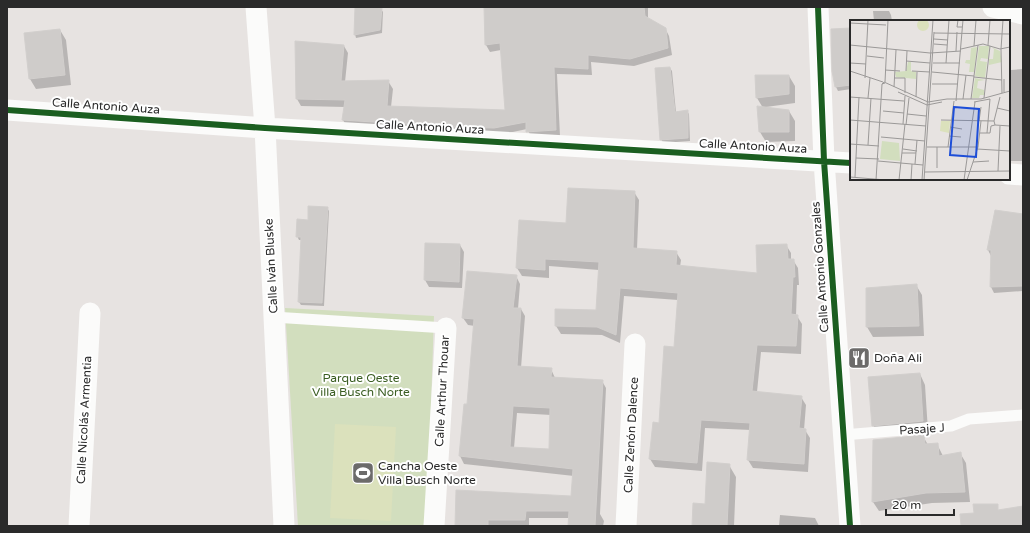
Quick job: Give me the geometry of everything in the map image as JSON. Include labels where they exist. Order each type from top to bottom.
[{"type":"street","name":"Calle Iván Bluske","points":[[256,7],[265,128],[284,526]]},
{"type":"street","name":"Calle Antonio Gonzales","points":[[818,7],[824,161],[850,526]]},
{"type":"street","points":[[993,7],[1023,14]]},
{"type":"street","name":"Calle Antonio Auza","points":[[7,110],[265,128],[850,163]]},
{"type":"street","points":[[1010,174],[1023,176]]},
{"type":"street","name":"Calle Nicolás Armentia","points":[[79,526],[90,313]]},
{"type":"street","name":"Calle Arthur Thouar","points":[[434,526],[446,328]]},
{"type":"street","name":"Calle Zenón Dalence","points":[[626,526],[635,344]]},
{"type":"lane","points":[[273,317],[446,328]]},
{"type":"lane","name":"Pasaje J","points":[[844,435],[950,426],[970,419],[1023,415]]},
{"type":"green space","name":"Parque Oeste Villa Busch Norte","points":[[285,308],[434,316],[427,526],[298,526]]},
{"type":"green space","name":"Cancha Oeste Villa Busch Norte","points":[[335,424],[396,427],[391,521],[330,518]]},
{"type":"building","points":[[355,7],[382,8],[380,30],[354,35]]},
{"type":"building","points":[[484,7],[644,7],[645,16],[666,28],[668,48],[630,59],[588,55],[588,69],[554,67],[556,130],[526,132],[526,122],[494,128],[451,127],[342,120],[345,100],[296,99],[295,41],[344,45],[341,81],[389,80],[387,106],[505,110],[500,43],[485,45]]},
{"type":"building","points":[[850,28],[850,85],[835,87],[832,71],[831,29]]},
{"type":"building","points":[[60,29],[65,75],[29,79],[24,33]]},
{"type":"building","points":[[670,67],[675,112],[688,110],[688,138],[660,140],[655,68]]},
{"type":"building","points":[[755,75],[789,75],[789,94],[756,98]]},
{"type":"building","points":[[757,106],[789,110],[789,132],[759,132]]},
{"type":"building","points":[[568,188],[635,191],[633,248],[677,251],[676,265],[757,273],[756,245],[787,244],[788,259],[794,259],[795,277],[793,277],[791,314],[798,315],[796,346],[757,345],[752,391],[802,396],[799,428],[806,429],[804,464],[747,460],[750,423],[701,420],[697,463],[649,459],[653,422],[659,423],[664,346],[674,347],[678,293],[620,288],[616,335],[597,327],[555,326],[555,309],[596,310],[599,262],[545,259],[545,270],[516,268],[519,220],[566,223]]},
{"type":"building","points":[[308,206],[328,207],[322,303],[298,302],[301,237],[296,237],[297,219],[308,220]]},
{"type":"building","points":[[995,210],[1023,214],[1023,286],[990,287],[991,250],[987,250]]},
{"type":"building","points":[[425,243],[460,244],[459,282],[424,280]]},
{"type":"building","points":[[467,271],[517,275],[513,308],[521,308],[517,366],[552,368],[551,377],[603,380],[595,526],[568,526],[569,511],[526,511],[525,520],[488,520],[488,526],[455,526],[456,490],[571,496],[573,469],[459,456],[464,404],[467,404],[474,319],[462,318]],"holes":[[[513,406],[550,408],[549,449],[510,447]]]},
{"type":"building","points":[[917,284],[919,326],[866,327],[866,288]]},
{"type":"building","points":[[920,373],[923,421],[872,426],[868,377]]},
{"type":"building","points":[[924,435],[925,444],[938,443],[939,456],[961,452],[965,492],[926,493],[872,502],[873,440]]},
{"type":"building","points":[[707,462],[730,464],[727,526],[692,526],[693,503],[705,504]]},
{"type":"building","points":[[973,504],[998,504],[998,510],[1023,506],[1023,526],[961,526],[960,514],[974,513]]},
{"type":"cycle path","points":[[818,7],[824,161],[850,526]]},
{"type":"cycle path","points":[[7,110],[265,128],[850,163]]},
{"type":"place","name":"Doña Ali","points":[[859,358]]},
{"type":"place","name":"Cancha Oeste Villa Busch Norte","points":[[363,473]]}]
